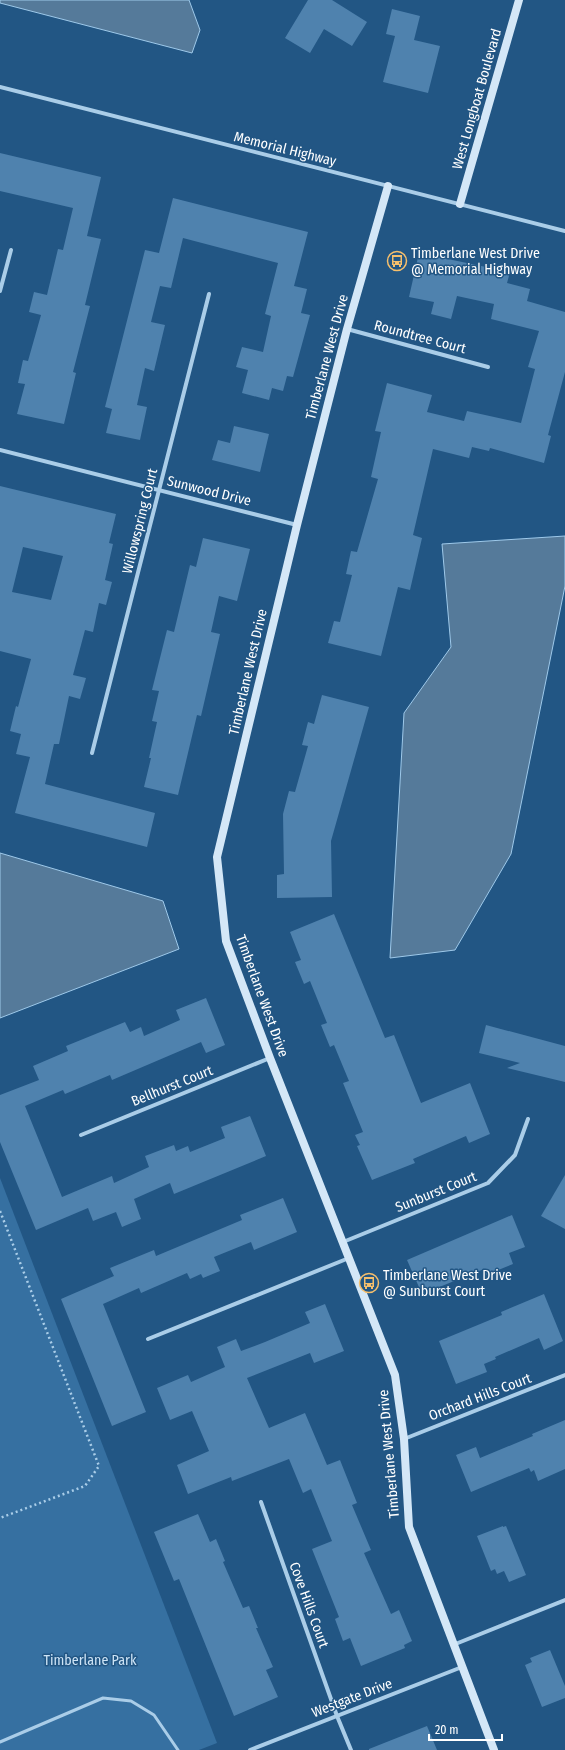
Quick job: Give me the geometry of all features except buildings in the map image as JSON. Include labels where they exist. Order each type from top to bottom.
[{"type":"street","name":"West Longboat Boulevard","points":[[460,204],[519,0]]},
{"type":"street","name":"Memorial Highway","points":[[0,87],[565,231]]},
{"type":"street","name":"Timberlane West Drive","points":[[388,186],[347,329],[297,525],[217,857],[226,941],[270,1058],[395,1375],[404,1439],[409,1527],[494,1750]]},
{"type":"street","points":[[0,291],[11,250]]},
{"type":"street","name":"Willowspring Court","points":[[92,753],[209,294]]},
{"type":"street","name":"Roundtree Court","points":[[347,329],[488,367]]},
{"type":"street","name":"Sunwood Drive","points":[[0,450],[297,525]]},
{"type":"street","name":"Bellhurst Court","points":[[81,1135],[270,1058]]},
{"type":"street","name":"Sunburst Court","points":[[342,1242],[488,1183],[515,1155],[528,1119]]},
{"type":"street","points":[[148,1339],[349,1258]]},
{"type":"street","name":"Orchard Hills Court","points":[[404,1439],[565,1375]]},
{"type":"street","name":"Cove Hills Court","points":[[261,1502],[337,1716],[351,1750]]},
{"type":"street","points":[[453,1645],[565,1600]]},
{"type":"street","name":"Westgate Drive","points":[[250,1750],[462,1667]]},
{"type":"lane","points":[[0,1742],[103,1698],[131,1701],[154,1715],[178,1750]]},
{"type":"path","points":[[0,1211],[99,1466],[85,1486],[0,1518]]},
{"type":"green space","name":"Timberlane Park","points":[[0,1178],[217,1743],[199,1750],[0,1750]]},
{"type":"shaded area","points":[[0,0],[189,0],[200,30],[192,53],[0,3]]},
{"type":"shaded area","points":[[565,536],[565,586],[511,854],[455,950],[390,958],[404,713],[451,647],[442,544]]},
{"type":"shaded area","points":[[0,853],[163,901],[179,949],[0,1018]]},
{"type":"place","name":"Timberlane West Drive @ Memorial Highway","points":[[397,261]]},
{"type":"place","name":"Timberlane West Drive @ Sunburst Court","points":[[369,1283]]}]
